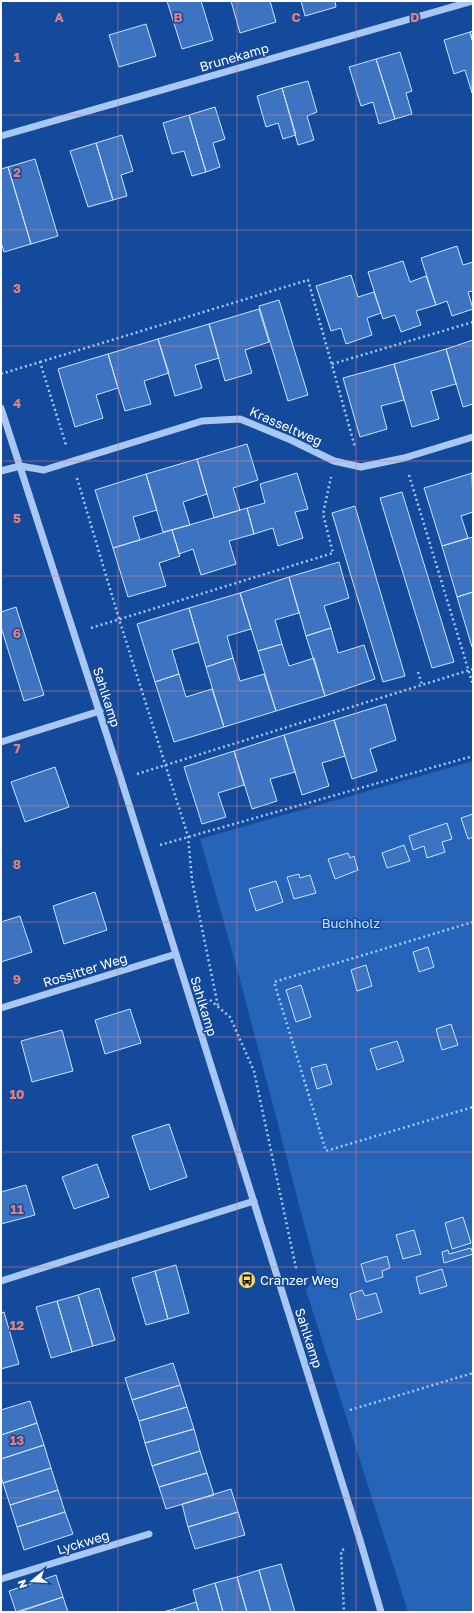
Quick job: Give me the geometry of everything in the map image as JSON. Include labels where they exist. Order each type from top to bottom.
[{"type":"street","name":"Brunekamp","points":[[1,136],[473,1]]},
{"type":"street","name":"Sahlkamp","points":[[1,408],[100,711],[360,1540],[381,1612]]},
{"type":"street","name":"Krasseltweg","points":[[20,466],[44,470],[202,421],[240,419],[291,440],[334,461],[361,467],[404,458],[473,437]]},
{"type":"street","points":[[1,471],[20,466]]},
{"type":"street","points":[[1,742],[100,711]]},
{"type":"street","name":"Rossitter Weg","points":[[1,1008],[176,954]]},
{"type":"street","points":[[1,1282],[254,1201]]},
{"type":"street","name":"Lyckweg","points":[[1,1579],[149,1534]]},
{"type":"path","points":[[1,374],[308,280],[361,467]]},
{"type":"path","points":[[332,364],[473,322]]},
{"type":"path","points":[[40,362],[188,836],[192,880],[218,1006]]},
{"type":"path","points":[[404,458],[473,685]]},
{"type":"path","points":[[74,634],[333,553],[323,514],[334,461]]},
{"type":"path","points":[[121,779],[473,670]]},
{"type":"path","points":[[418,672],[422,685]]},
{"type":"path","points":[[143,851],[188,836],[473,756]]},
{"type":"path","points":[[473,922],[274,982],[326,1151],[473,1106]]},
{"type":"path","points":[[184,981],[218,1006],[230,1017],[254,1071],[296,1268],[283,1295]]},
{"type":"path","points":[[350,1410],[473,1373]]},
{"type":"path","points":[[344,1612],[341,1551],[360,1540]]},
{"type":"green space","name":"Buchholz","points":[[473,761],[473,1612],[408,1612],[306,1290],[317,1273],[238,972],[200,839]]},
{"type":"building","points":[[167,1],[201,1],[213,40],[182,49]]},
{"type":"building","points":[[231,1],[270,1],[276,22],[240,33]]},
{"type":"building","points":[[301,1],[335,1],[336,7],[305,16]]},
{"type":"building","points":[[146,24],[156,56],[119,67],[109,35]]},
{"type":"building","points":[[473,31],[473,43],[470,32]]},
{"type":"building","points":[[470,32],[473,43],[472,93],[465,70],[454,74],[444,40]]},
{"type":"building","points":[[400,52],[412,91],[406,93],[412,114],[395,119],[376,59]]},
{"type":"building","points":[[376,59],[395,119],[379,124],[373,102],[361,106],[349,67]]},
{"type":"building","points":[[308,81],[317,112],[307,116],[314,140],[298,145],[282,88]]},
{"type":"building","points":[[282,88],[296,135],[283,139],[278,123],[266,127],[257,96]]},
{"type":"building","points":[[215,107],[225,139],[213,143],[220,167],[206,172],[189,115]]},
{"type":"building","points":[[189,115],[206,172],[192,176],[184,151],[172,154],[163,123]]},
{"type":"building","points":[[122,135],[133,171],[121,175],[127,196],[113,200],[96,143]]},
{"type":"building","points":[[96,143],[113,200],[88,207],[70,151]]},
{"type":"building","points":[[35,159],[58,236],[31,244],[8,167]]},
{"type":"building","points":[[8,167],[31,244],[4,252],[1,242],[1,169]]},
{"type":"building","points":[[457,246],[463,265],[473,262],[473,291],[468,292],[473,309],[452,316],[447,301],[436,305],[421,258]]},
{"type":"building","points":[[403,261],[410,282],[426,276],[436,305],[416,311],[421,325],[401,332],[395,315],[383,319],[368,272]]},
{"type":"building","points":[[351,275],[358,297],[374,292],[381,313],[367,318],[372,335],[346,344],[341,328],[331,331],[316,286]]},
{"type":"building","points":[[279,300],[308,395],[288,401],[259,306]]},
{"type":"building","points":[[259,309],[269,342],[245,350],[252,373],[225,381],[209,324]]},
{"type":"building","points":[[209,324],[219,358],[195,365],[202,388],[175,396],[158,339]]},
{"type":"building","points":[[158,339],[169,373],[144,381],[151,404],[125,411],[108,354]]},
{"type":"building","points":[[473,340],[473,404],[463,407],[446,349]]},
{"type":"building","points":[[446,349],[456,384],[431,391],[439,419],[412,427],[394,364]]},
{"type":"building","points":[[108,354],[118,388],[96,395],[103,418],[75,427],[58,369]]},
{"type":"building","points":[[394,364],[404,400],[381,406],[387,429],[360,437],[343,378]]},
{"type":"building","points":[[247,444],[258,480],[233,488],[240,510],[214,518],[197,459]]},
{"type":"building","points":[[197,459],[207,494],[183,502],[190,525],[163,532],[146,474]]},
{"type":"building","points":[[297,473],[308,509],[295,512],[303,538],[278,546],[273,528],[254,534],[247,508],[265,503],[260,484]]},
{"type":"building","points":[[472,473],[473,512],[461,516],[468,538],[442,546],[424,488]]},
{"type":"building","points":[[146,474],[157,510],[133,517],[140,540],[113,548],[95,490]]},
{"type":"building","points":[[402,492],[454,662],[432,668],[380,498]]},
{"type":"building","points":[[355,506],[405,676],[383,682],[332,513]]},
{"type":"building","points":[[247,508],[254,534],[229,541],[236,564],[201,575],[193,549],[179,554],[172,530]]},
{"type":"building","points":[[172,530],[180,556],[159,563],[166,586],[128,597],[113,548]]},
{"type":"building","points":[[473,537],[473,592],[457,597],[442,546]]},
{"type":"building","points":[[339,562],[349,598],[324,606],[331,628],[306,636],[289,577]]},
{"type":"building","points":[[289,577],[299,613],[275,620],[282,644],[258,651],[240,593]]},
{"type":"building","points":[[473,592],[473,647],[472,647],[457,597]]},
{"type":"building","points":[[240,593],[251,629],[227,636],[233,658],[206,667],[189,608]]},
{"type":"building","points":[[16,607],[44,695],[24,701],[1,627],[1,612]]},
{"type":"building","points":[[189,608],[199,642],[172,650],[179,674],[155,682],[137,624]]},
{"type":"building","points":[[331,628],[338,653],[364,645],[375,679],[325,696],[306,636]]},
{"type":"building","points":[[282,644],[289,666],[314,658],[325,696],[276,711],[258,651]]},
{"type":"building","points":[[233,658],[240,681],[264,674],[276,711],[224,727],[206,667]]},
{"type":"building","points":[[179,674],[186,697],[212,689],[224,727],[174,742],[155,682]]},
{"type":"building","points":[[386,704],[396,740],[370,749],[377,771],[352,779],[334,720]]},
{"type":"building","points":[[334,720],[345,756],[322,763],[329,786],[302,795],[284,735]]},
{"type":"building","points":[[284,735],[295,772],[270,779],[277,801],[252,809],[234,751]]},
{"type":"building","points":[[234,751],[244,785],[218,793],[226,817],[202,824],[184,767]]},
{"type":"building","points":[[55,767],[69,807],[25,822],[11,782]]},
{"type":"building","points":[[473,814],[473,837],[468,839],[461,818]]},
{"type":"building","points":[[447,823],[452,839],[442,842],[445,852],[427,858],[424,846],[413,850],[409,836]]},
{"type":"building","points":[[404,845],[410,861],[387,868],[382,853]]},
{"type":"building","points":[[348,853],[350,858],[354,856],[358,870],[335,879],[328,859]]},
{"type":"building","points":[[299,874],[300,878],[310,875],[316,893],[294,899],[287,877]]},
{"type":"building","points":[[276,881],[283,902],[256,911],[249,889]]},
{"type":"building","points":[[95,892],[107,930],[64,944],[53,906]]},
{"type":"building","points":[[20,916],[32,952],[1,962],[1,922]]},
{"type":"building","points":[[428,947],[434,967],[419,972],[413,952]]},
{"type":"building","points":[[366,965],[372,986],[357,991],[351,970]]},
{"type":"building","points":[[301,985],[311,1017],[296,1022],[286,990]]},
{"type":"building","points":[[130,1009],[141,1043],[105,1054],[95,1020]]},
{"type":"building","points":[[451,1024],[458,1045],[442,1050],[436,1029]]},
{"type":"building","points":[[62,1030],[73,1071],[32,1082],[21,1041]]},
{"type":"building","points":[[397,1041],[404,1061],[377,1070],[370,1049]]},
{"type":"building","points":[[326,1064],[332,1084],[317,1089],[311,1068]]},
{"type":"building","points":[[169,1124],[187,1177],[150,1190],[132,1136]]},
{"type":"building","points":[[97,1164],[109,1197],[74,1209],[62,1177]]},
{"type":"building","points":[[26,1185],[35,1215],[1,1224],[1,1192]]},
{"type":"building","points":[[463,1217],[471,1243],[452,1249],[445,1223]]},
{"type":"building","points":[[414,1230],[421,1254],[403,1259],[396,1235]]},
{"type":"building","points":[[471,1248],[473,1254],[444,1263],[442,1252],[448,1250],[449,1254]]},
{"type":"building","points":[[387,1256],[390,1268],[382,1271],[383,1277],[366,1282],[361,1264]]},
{"type":"building","points":[[176,1265],[189,1313],[168,1319],[155,1271]]},
{"type":"building","points":[[442,1269],[447,1286],[420,1294],[416,1277]]},
{"type":"building","points":[[155,1271],[168,1319],[146,1325],[132,1278]]},
{"type":"building","points":[[99,1288],[115,1340],[93,1346],[78,1295]]},
{"type":"building","points":[[362,1290],[365,1296],[376,1293],[382,1312],[357,1320],[350,1294]]},
{"type":"building","points":[[78,1295],[93,1346],[72,1352],[57,1301]]},
{"type":"building","points":[[57,1301],[72,1352],[51,1358],[36,1307]]},
{"type":"building","points":[[4,1312],[19,1364],[1,1369],[1,1313]]},
{"type":"building","points":[[173,1363],[180,1385],[132,1400],[125,1378]]},
{"type":"building","points":[[180,1385],[187,1407],[139,1421],[132,1400]]},
{"type":"building","points":[[30,1401],[37,1423],[1,1435],[1,1410]]},
{"type":"building","points":[[187,1407],[194,1429],[145,1443],[139,1421]]},
{"type":"building","points":[[37,1423],[44,1445],[1,1459],[1,1435]]},
{"type":"building","points":[[194,1429],[200,1451],[152,1466],[145,1443]]},
{"type":"building","points":[[44,1445],[51,1468],[3,1483],[1,1476],[1,1459]]},
{"type":"building","points":[[200,1451],[207,1473],[159,1487],[152,1466]]},
{"type":"building","points":[[51,1468],[58,1490],[10,1505],[3,1483]]},
{"type":"building","points":[[207,1473],[214,1495],[166,1509],[159,1487]]},
{"type":"building","points":[[231,1489],[238,1512],[188,1527],[182,1504]]},
{"type":"building","points":[[58,1490],[65,1512],[17,1527],[10,1505]]},
{"type":"building","points":[[65,1512],[73,1534],[24,1550],[17,1527]]},
{"type":"building","points":[[238,1512],[245,1535],[195,1549],[188,1527]]},
{"type":"building","points":[[281,1564],[295,1612],[271,1612],[259,1570]]},
{"type":"building","points":[[259,1570],[271,1612],[247,1612],[237,1577]]},
{"type":"building","points":[[56,1575],[63,1597],[16,1612],[9,1591]]},
{"type":"building","points":[[237,1577],[247,1612],[223,1612],[215,1583]]},
{"type":"building","points":[[215,1583],[223,1612],[199,1612],[193,1590]]},
{"type":"building","points":[[63,1597],[68,1612],[19,1612]]},
{"type":"building","points":[[196,1602],[199,1612],[175,1612],[174,1609]]},
{"type":"building","points":[[174,1609],[175,1612],[163,1612]]},
{"type":"place","name":"Cranzer Weg","points":[[247,1280]]}]
